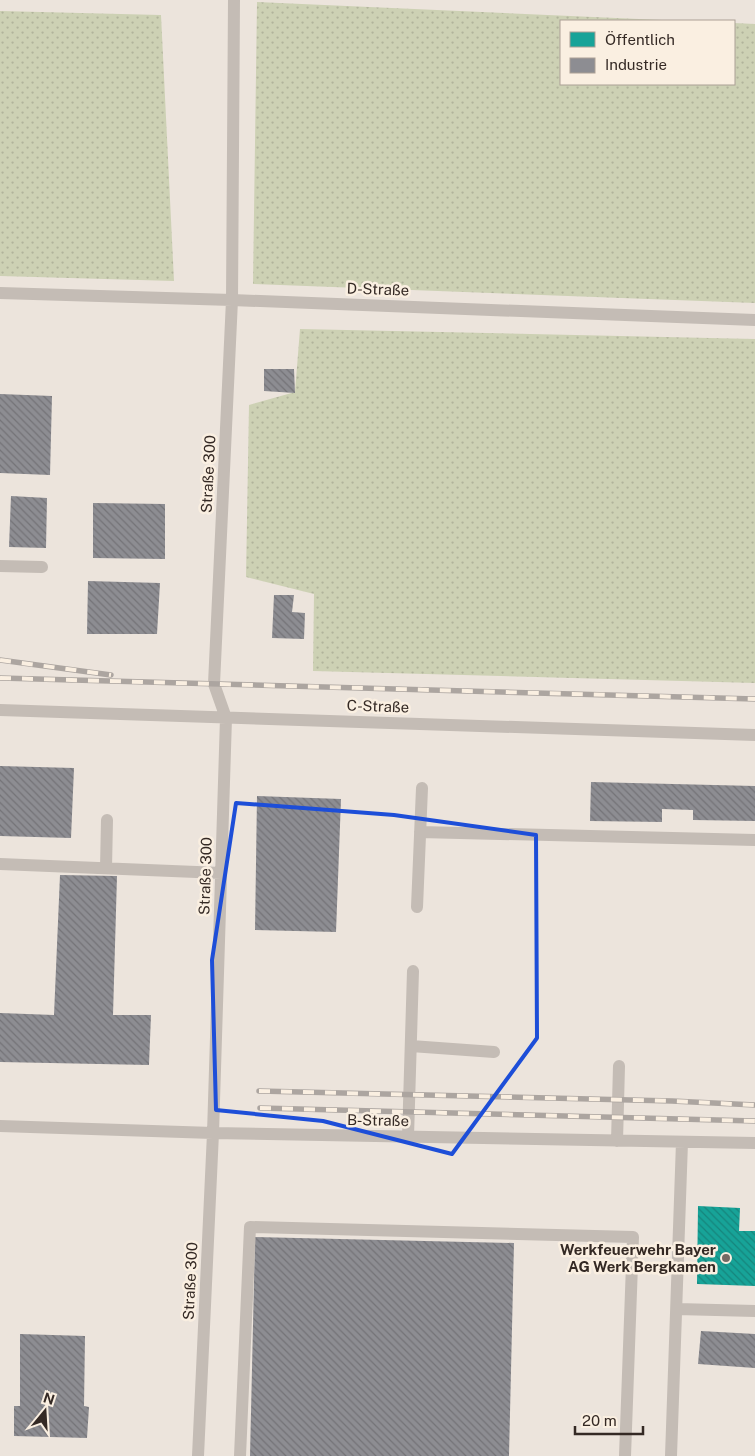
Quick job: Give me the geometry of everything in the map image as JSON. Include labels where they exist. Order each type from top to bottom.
[{"type":"lane","name":"Straße 300","points":[[198,1456],[213,1133],[226,718],[214,684],[232,300],[234,0]]},
{"type":"lane","name":"D-Straße","points":[[0,293],[755,320]]},
{"type":"lane","points":[[0,566],[42,567]]},
{"type":"lane","name":"C-Straße","points":[[0,710],[755,735]]},
{"type":"lane","points":[[417,907],[422,788]]},
{"type":"lane","points":[[106,868],[107,820]]},
{"type":"lane","points":[[420,832],[755,840]]},
{"type":"lane","points":[[0,864],[221,873]]},
{"type":"lane","points":[[408,1137],[413,971]]},
{"type":"lane","points":[[411,1046],[494,1052]]},
{"type":"lane","points":[[617,1141],[619,1066]]},
{"type":"lane","name":"B-Straße","points":[[0,1126],[213,1133],[755,1143]]},
{"type":"lane","points":[[671,1456],[682,1142]]},
{"type":"lane","points":[[240,1456],[250,1227],[633,1237],[626,1456]]},
{"type":"lane","points":[[677,1309],[755,1310]]},
{"type":"highlighted area","points":[[236,803],[394,815],[536,835],[537,1038],[452,1154],[323,1121],[216,1110],[212,960]]},
{"type":"green space","points":[[257,2],[662,20],[560,20],[560,85],[735,85],[735,23],[755,24],[755,303],[253,284]]},
{"type":"green space","points":[[0,11],[161,15],[174,281],[0,276]]},
{"type":"green space","points":[[300,329],[755,339],[755,683],[313,671],[314,594],[246,577],[249,405],[295,392]]},
{"type":"building: Öffentlich","name":"Werkfeuerwehr Bayer AG Werk Bergkamen","points":[[698,1206],[740,1208],[739,1231],[755,1231],[755,1286],[697,1284]]},
{"type":"building: Industrie","points":[[264,369],[294,369],[295,393],[264,391]]},
{"type":"building: Industrie","points":[[0,394],[52,396],[50,475],[0,473]]},
{"type":"building: Industrie","points":[[11,496],[47,498],[46,548],[9,547]]},
{"type":"building: Industrie","points":[[93,503],[165,504],[165,559],[93,558]]},
{"type":"building: Industrie","points":[[88,581],[160,583],[157,634],[87,634]]},
{"type":"building: Industrie","points":[[274,595],[294,595],[292,612],[305,613],[304,639],[272,638]]},
{"type":"building: Industrie","points":[[0,766],[74,768],[71,838],[0,836]]},
{"type":"building: Industrie","points":[[591,782],[755,786],[755,821],[693,820],[693,810],[662,809],[662,822],[590,821]]},
{"type":"building: Industrie","points":[[257,796],[341,799],[336,932],[255,930]]},
{"type":"building: Industrie","points":[[60,875],[117,876],[113,1015],[151,1015],[149,1065],[0,1062],[0,1013],[54,1015]]},
{"type":"building: Industrie","points":[[255,1237],[514,1243],[509,1456],[250,1456]]},
{"type":"building: Industrie","points":[[701,1331],[755,1334],[755,1368],[698,1364]]},
{"type":"building: Industrie","points":[[20,1334],[85,1336],[84,1406],[89,1407],[87,1438],[14,1436],[14,1406],[20,1406]]},
{"type":"railway","points":[[0,660],[111,675]]},
{"type":"railway","points":[[0,678],[755,699]]},
{"type":"railway","points":[[259,1091],[672,1101],[755,1105]]},
{"type":"railway","points":[[260,1108],[755,1121]]},
{"type":"place","name":"Werkfeuerwehr Bayer AG Werk Bergkamen","points":[[726,1258]]}]
